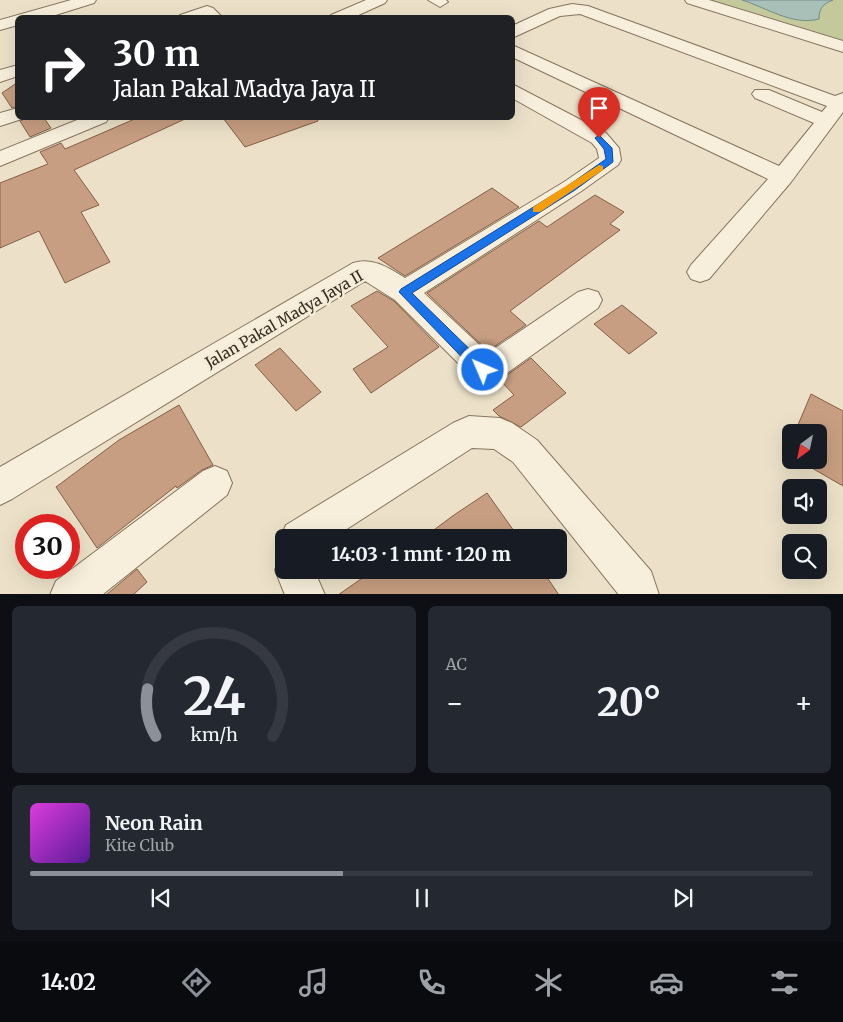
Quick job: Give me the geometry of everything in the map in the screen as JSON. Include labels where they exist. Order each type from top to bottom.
[{"type":"street","points":[[37,15],[88,0]]},
{"type":"street","points":[[191,0],[211,14]]},
{"type":"street","points":[[343,15],[379,0]]},
{"type":"street","points":[[693,0],[843,47]]},
{"type":"street","points":[[358,8],[370,15]]},
{"type":"street","points":[[515,32],[568,8],[582,9],[841,102],[783,178],[700,272]]},
{"type":"street","points":[[0,25],[15,21]]},
{"type":"street","points":[[640,31],[637,37],[641,45],[826,121]]},
{"type":"street","points":[[515,51],[783,178]]},
{"type":"street","points":[[0,76],[15,71]]},
{"type":"street","points":[[404,292],[572,187],[610,160],[608,148],[599,138],[515,92]]},
{"type":"street","points":[[0,120],[15,115]]},
{"type":"street","points":[[0,159],[94,120]]},
{"type":"street","name":"Jalan Pakal Madya Jaya II","points":[[0,487],[362,270],[377,273],[404,292],[486,371],[588,300]]},
{"type":"street","points":[[313,529],[465,434],[470,432],[500,434],[525,452],[637,585],[639,594]]},
{"type":"street","points":[[70,594],[215,483]]},
{"type":"street","points":[[298,579],[306,594]]},
{"type":"green space","points":[[701,0],[843,0],[843,45]]},
{"type":"water","points":[[742,0],[833,0],[822,7],[819,19],[809,21],[780,15]]},
{"type":"building","points":[[15,84],[15,107],[12,108],[2,93]]},
{"type":"building","points":[[45,120],[51,128],[30,137],[20,121]]},
{"type":"building","points":[[132,120],[183,120],[74,170],[99,205],[81,212],[110,262],[65,283],[39,231],[0,248],[0,183],[48,164],[40,152],[61,143],[65,149]]},
{"type":"building","points":[[225,120],[318,120],[318,121],[245,147]]},
{"type":"building","points":[[492,188],[519,207],[405,276],[378,258]]},
{"type":"building","points":[[595,195],[624,212],[610,224],[620,230],[510,311],[526,325],[488,351],[427,293],[539,221],[547,227]]},
{"type":"building","points":[[377,291],[394,301],[439,347],[371,393],[353,369],[388,347],[351,306]]},
{"type":"building","points":[[622,305],[657,333],[629,354],[594,324]]},
{"type":"building","points":[[280,348],[321,392],[296,411],[255,365]]},
{"type":"building","points":[[531,358],[566,393],[521,427],[499,416],[493,410],[514,395],[500,380]]},
{"type":"building","points":[[811,394],[843,411],[843,486],[814,469],[828,469],[828,424],[798,424]]},
{"type":"building","points":[[179,405],[213,465],[202,470],[177,488],[176,486],[97,548],[80,523],[80,514],[74,514],[56,487],[119,440]]},
{"type":"building","points":[[487,493],[513,529],[435,529]]},
{"type":"building","points":[[137,569],[147,582],[134,594],[107,594]]},
{"type":"building","points":[[361,579],[548,579],[558,594],[339,594]]},
{"type":"slow traffic","points":[[536,210],[599,168]]},
{"type":"route","points":[[483,370],[404,292],[572,187],[610,160],[611,154],[599,138]]}]
